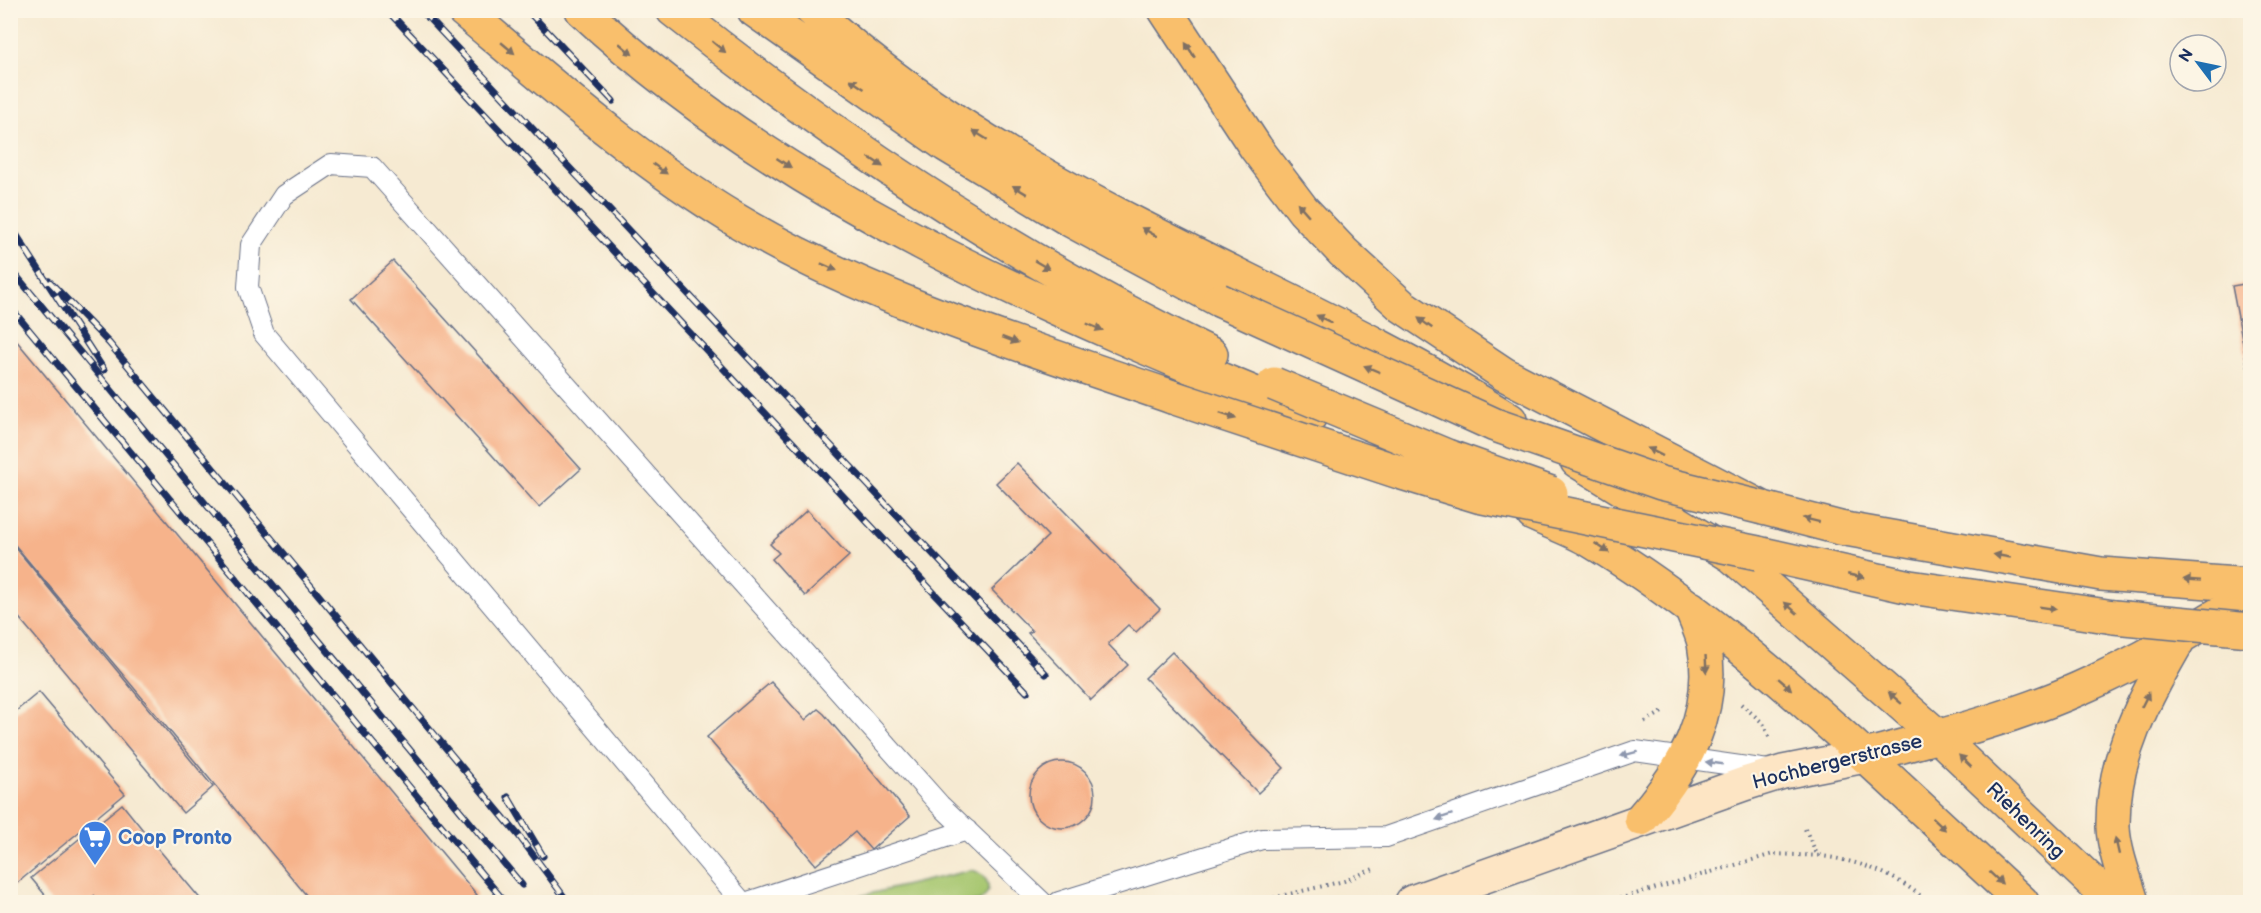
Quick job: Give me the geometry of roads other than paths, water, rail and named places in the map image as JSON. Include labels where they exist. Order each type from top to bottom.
[{"type":"main road","points":[[463,10],[591,117],[704,200],[765,236],[899,298],[1060,358],[1402,473],[1488,498],[1922,588],[2114,617],[2250,630]]},
{"type":"main road","points":[[582,10],[648,67],[724,124],[820,186],[928,247],[1064,314],[1448,474],[1590,540],[1691,608],[1774,674],[2022,903]]},
{"type":"main road","points":[[673,10],[766,85],[914,187],[1045,267],[1195,346],[1284,389],[1447,456],[1537,489],[1645,523],[1758,554]]},
{"type":"main road","points":[[754,10],[829,65],[946,145],[1070,220],[1219,300],[1496,425],[1661,483],[1840,528],[2101,574],[2250,585]]},
{"type":"main road","name":"Riehenring","points":[[812,10],[888,75],[1015,158],[1161,238],[1376,345],[1476,398],[1732,556],[1939,737],[2114,903]]},
{"type":"main road","points":[[1165,10],[1227,107],[1286,188],[1343,252],[1402,306],[1504,374],[1763,508]]},
{"type":"main road","name":"Hochbergerstrasse","points":[[1412,903],[1641,819],[1783,772],[1865,756],[1939,737],[2030,708],[2078,689],[2179,639],[2250,595]]},
{"type":"main road","points":[[1641,819],[1664,793],[1686,759],[1695,736],[1705,691],[1707,666],[1703,640],[1691,608]]},
{"type":"main road","points":[[2132,903],[2113,828],[2122,753],[2146,696],[2179,639]]},
{"type":"lane","points":[[742,903],[264,334],[248,287],[251,245],[284,195],[331,164],[372,167],[925,787],[1042,903]]},
{"type":"lane","points":[[1059,903],[1262,839],[1386,837],[1635,751],[1783,772]]},
{"type":"lane","points":[[748,903],[967,830]]},
{"type":"railway","points":[[387,10],[1027,692]]},
{"type":"railway","points":[[421,10],[1046,674]]},
{"type":"railway","points":[[527,10],[613,101]]},
{"type":"railway","points":[[10,225],[104,370]]},
{"type":"railway","points":[[10,268],[522,885]]},
{"type":"railway","points":[[49,281],[109,343],[519,836],[568,902]]},
{"type":"railway","points":[[10,307],[505,902]]},
{"type":"railway","points":[[508,797],[543,856]]},
{"type":"place","name":"Coop Pronto","points":[[95,866]]}]
